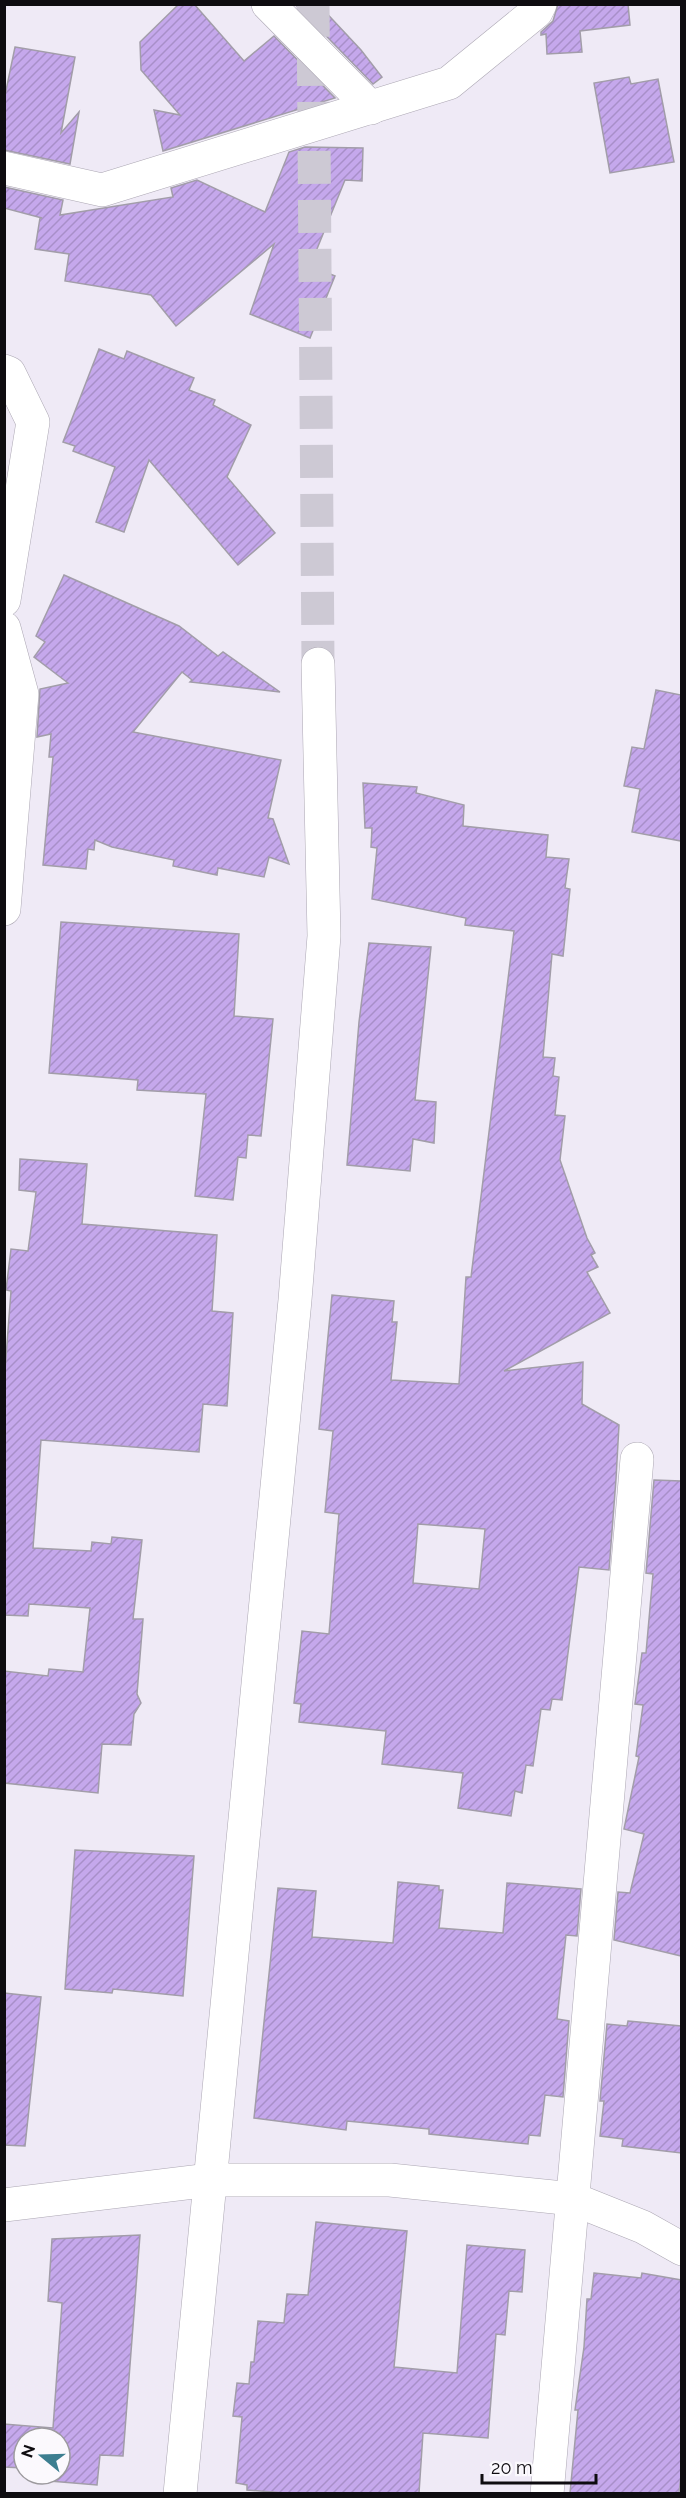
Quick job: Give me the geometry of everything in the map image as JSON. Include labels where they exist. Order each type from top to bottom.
[{"type":"street","points":[[268,4],[371,108]]},
{"type":"street","points":[[4,168],[102,190],[371,108],[449,83],[536,12],[540,4]]},
{"type":"street","points":[[4,371],[9,373],[33,422],[4,600]]},
{"type":"street","points":[[4,628],[22,694],[4,909]]},
{"type":"street","points":[[180,2493],[294,1312],[324,936],[318,664]]},
{"type":"street","points":[[547,2493],[637,1459]]},
{"type":"street","points":[[4,2205],[210,2180],[390,2180],[573,2199],[643,2227],[681,2249]]},
{"type":"building","points":[[179,4],[194,4],[244,61],[274,36],[335,98],[163,151],[154,110],[180,115],[141,70],[140,42]]},
{"type":"building","points":[[295,4],[318,4],[361,50],[382,77],[373,84]]},
{"type":"building","points":[[558,4],[628,4],[630,25],[580,31],[582,52],[547,54],[546,34],[541,35],[541,32],[553,21]]},
{"type":"building","points":[[15,47],[75,57],[61,133],[79,112],[70,164],[4,150],[4,100]]},
{"type":"building","points":[[629,77],[631,84],[658,79],[674,162],[610,173],[594,83]]},
{"type":"building","points":[[305,147],[363,148],[362,181],[345,180],[310,266],[335,276],[310,338],[250,314],[274,244],[176,326],[151,295],[65,281],[69,254],[35,249],[40,218],[42,218],[4,208],[4,187],[63,200],[60,215],[173,197],[171,188],[197,180],[265,212],[289,152]]},
{"type":"building","points":[[99,349],[124,359],[127,351],[194,378],[189,390],[215,400],[213,405],[251,425],[227,477],[275,533],[238,565],[149,460],[124,532],[96,522],[115,467],[73,451],[75,446],[63,442]]},
{"type":"building","points":[[64,575],[179,626],[218,656],[223,652],[280,692],[190,682],[192,680],[182,672],[133,732],[281,760],[268,818],[273,819],[289,864],[269,857],[264,877],[218,868],[217,875],[173,866],[174,860],[112,847],[95,840],[94,850],[88,849],[86,869],[43,865],[53,757],[49,757],[51,734],[37,737],[40,689],[68,683],[34,657],[45,642],[36,636]]},
{"type":"building","points":[[656,690],[681,695],[681,841],[632,832],[640,789],[624,786],[632,747],[644,749]]},
{"type":"building","points":[[363,783],[417,787],[416,793],[464,805],[463,826],[548,835],[546,857],[569,859],[565,888],[570,889],[563,956],[552,954],[543,1057],[555,1058],[553,1076],[559,1077],[555,1115],[565,1116],[560,1160],[587,1238],[595,1253],[591,1255],[598,1267],[587,1272],[610,1313],[504,1371],[583,1362],[582,1404],[619,1425],[616,1479],[609,1570],[579,1567],[562,1700],[552,1699],[550,1710],[541,1709],[533,1766],[526,1765],[522,1793],[515,1791],[511,1816],[458,1808],[463,1773],[382,1764],[386,1731],[299,1722],[301,1704],[294,1703],[302,1631],[329,1634],[339,1514],[325,1512],[333,1431],[319,1429],[332,1295],[394,1301],[392,1322],[397,1322],[391,1380],[459,1384],[466,1277],[471,1277],[514,931],[465,925],[466,918],[372,899],[377,848],[371,847],[372,828],[365,828]],"holes":[[[418,1524],[485,1529],[479,1589],[413,1583]]]},
{"type":"building","points":[[61,922],[239,934],[234,1016],[273,1019],[261,1136],[248,1135],[246,1158],[238,1157],[233,1200],[195,1196],[206,1094],[137,1090],[138,1080],[49,1073]]},
{"type":"building","points":[[369,943],[431,947],[415,1100],[436,1102],[434,1143],[413,1139],[410,1171],[347,1165],[359,1022]]},
{"type":"building","points":[[20,1159],[87,1164],[82,1224],[217,1235],[212,1311],[233,1313],[227,1406],[203,1404],[199,1452],[41,1440],[33,1548],[91,1551],[92,1542],[111,1544],[112,1537],[142,1540],[133,1619],[143,1619],[137,1694],[141,1703],[134,1714],[131,1745],[102,1744],[98,1793],[4,1783],[4,1671],[48,1676],[49,1669],[83,1672],[90,1608],[29,1604],[28,1616],[4,1615],[4,1383],[11,1291],[6,1290],[11,1249],[28,1251],[36,1192],[19,1190]]},
{"type":"building","points":[[654,1480],[681,1481],[681,1956],[614,1940],[618,1892],[630,1893],[644,1834],[624,1829],[639,1757],[636,1756],[643,1705],[635,1704],[642,1653],[646,1653],[653,1574],[646,1573]]},
{"type":"building","points":[[75,1850],[194,1856],[183,1996],[113,1989],[112,1993],[65,1989]]},
{"type":"building","points":[[398,1882],[439,1886],[439,1890],[443,1890],[439,1928],[503,1933],[507,1883],[581,1889],[577,1936],[566,1935],[557,2019],[569,2021],[563,2097],[545,2095],[540,2136],[529,2135],[528,2144],[429,2134],[429,2129],[347,2121],[346,2130],[254,2118],[278,1888],[316,1891],[312,1937],[393,1943]]},
{"type":"building","points":[[4,1993],[41,1997],[25,2146],[4,2145]]},
{"type":"building","points":[[628,2021],[681,2026],[681,2153],[622,2146],[623,2139],[600,2136],[604,2101],[600,2101],[607,2024],[627,2026]]},
{"type":"building","points":[[316,2222],[407,2231],[394,2367],[457,2373],[467,2245],[525,2250],[522,2292],[509,2291],[505,2335],[496,2334],[488,2438],[423,2433],[419,2493],[285,2493],[247,2490],[247,2485],[236,2483],[242,2417],[233,2416],[237,2383],[249,2384],[251,2362],[254,2362],[258,2321],[284,2323],[287,2294],[308,2295]]},
{"type":"building","points":[[140,2235],[123,2456],[100,2455],[97,2485],[72,2483],[72,2426],[53,2426],[62,2303],[48,2301],[52,2239]]},
{"type":"building","points":[[594,2273],[641,2278],[642,2273],[681,2280],[681,2476],[679,2493],[570,2493],[578,2410],[575,2410],[584,2347],[587,2299],[591,2299]]},
{"type":"building","points":[[4,2424],[28,2426],[12,2426],[12,2467],[4,2467]]},
{"type":"tunnel","points":[[313,4],[318,664]]}]
